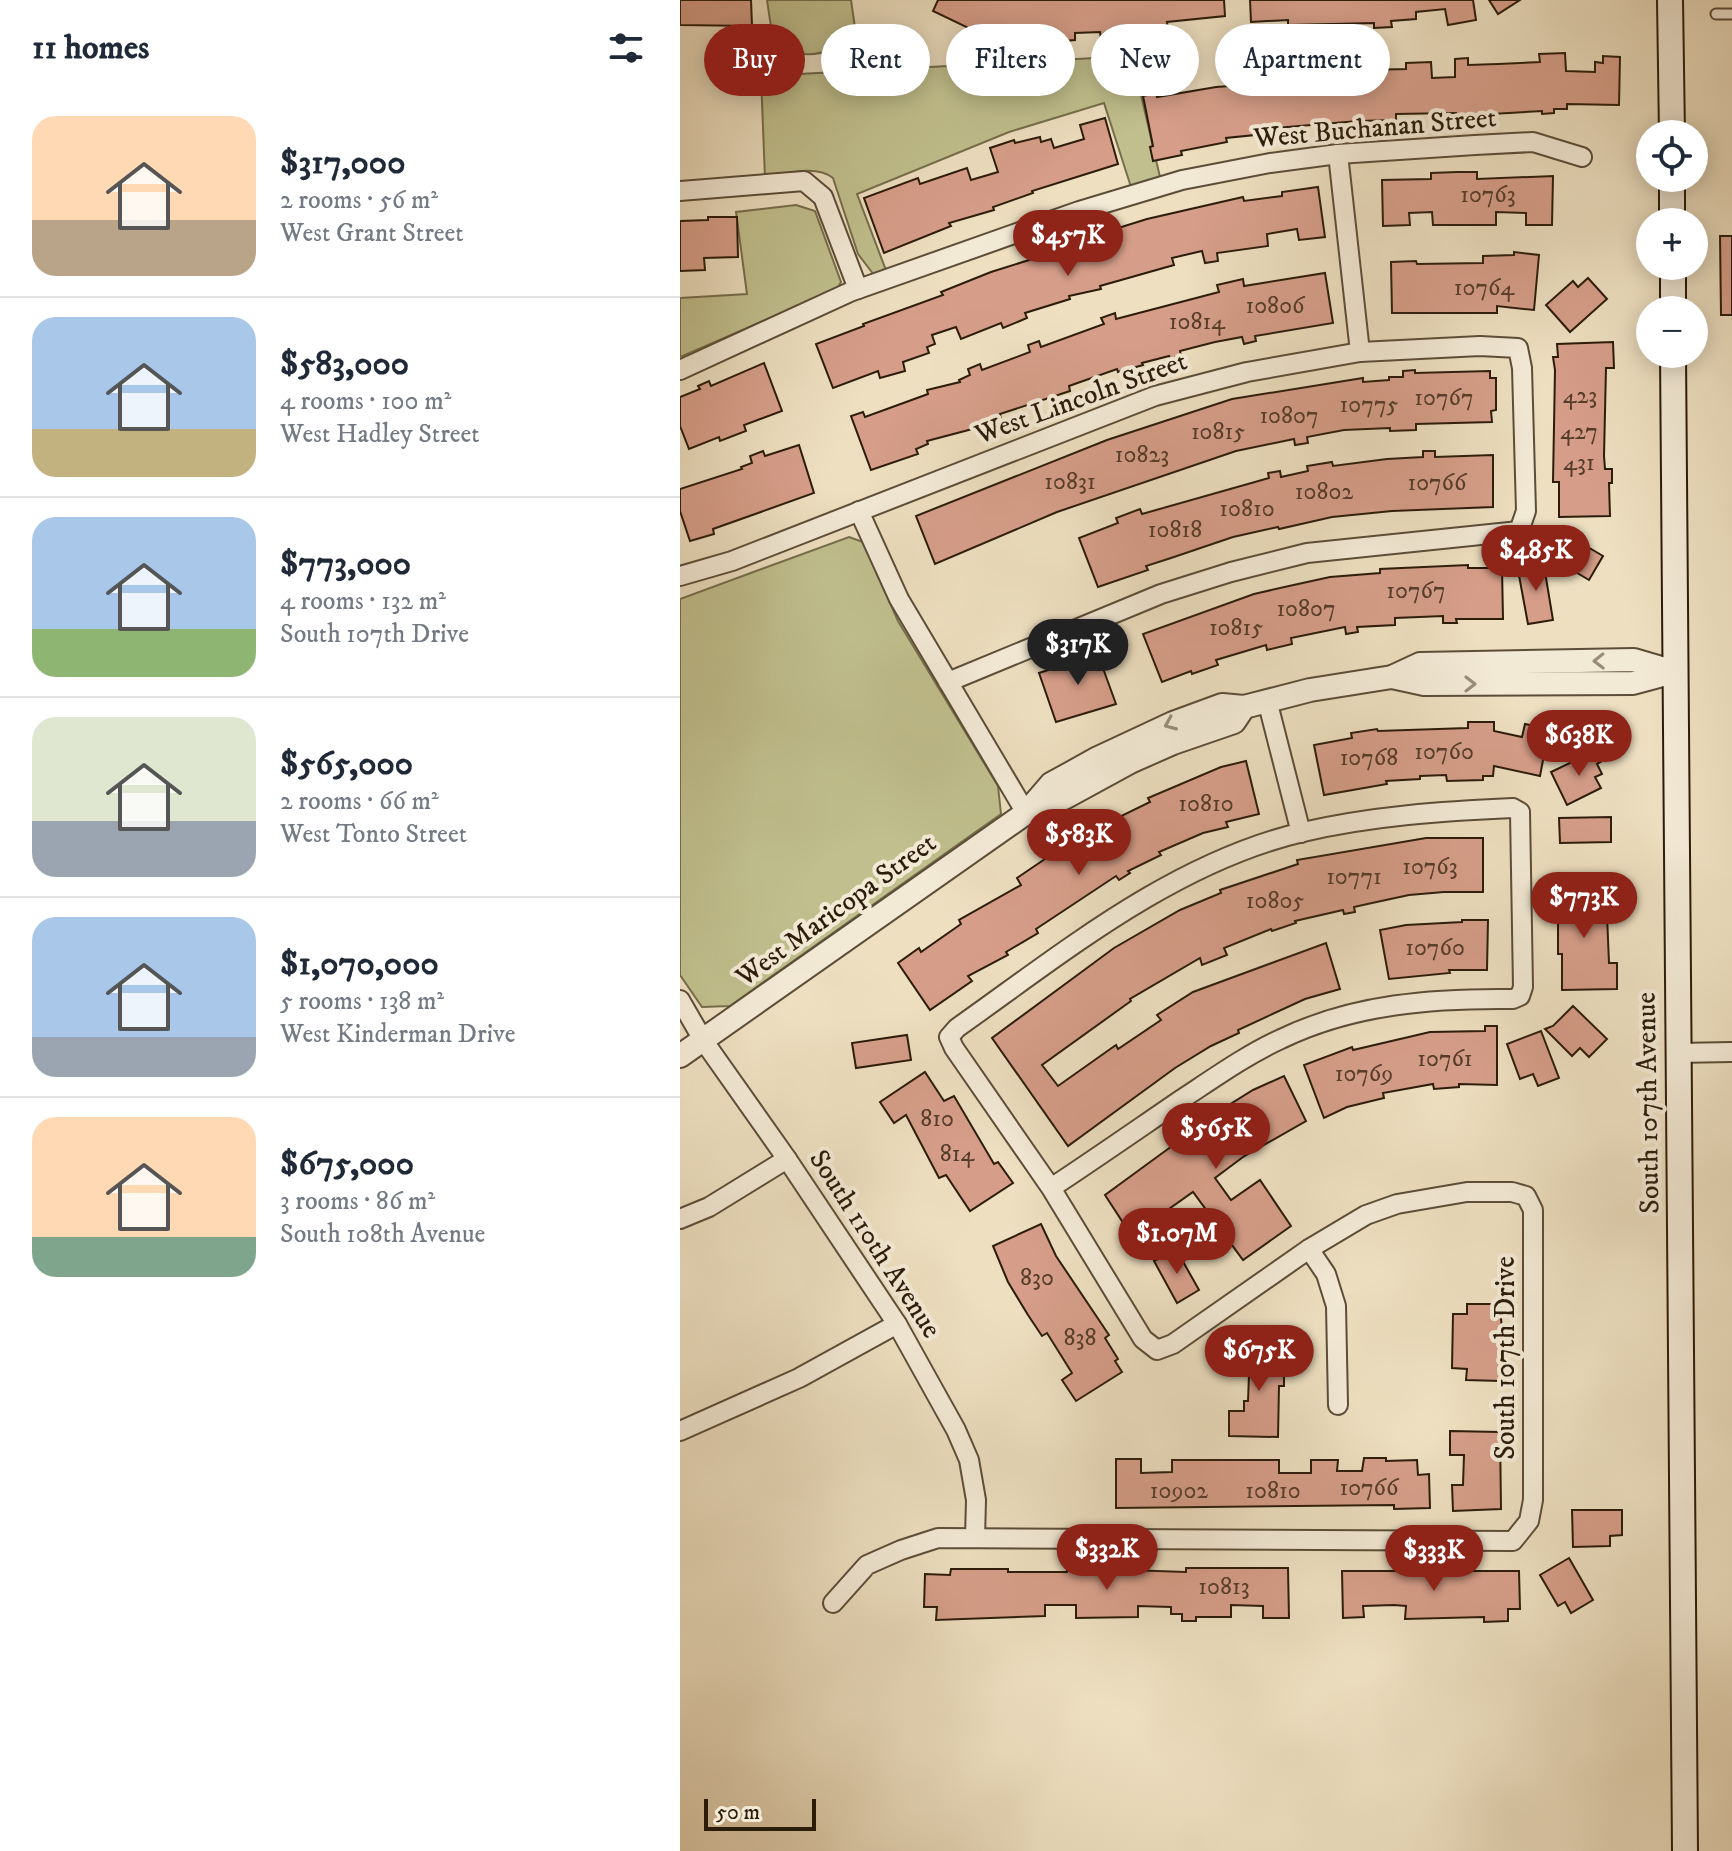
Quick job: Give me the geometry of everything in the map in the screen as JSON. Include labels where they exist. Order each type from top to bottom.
[{"type":"main road","points":[[1670,0],[1672,120]]},
{"type":"main road","name":"South 107th Avenue","points":[[1673,368],[1685,1851]]},
{"type":"street","name":"West Buchanan Street","points":[[680,370],[858,289],[1079,211],[1182,180],[1338,154],[1533,142],[1582,157]]},
{"type":"street","points":[[1338,154],[1360,352]]},
{"type":"street","points":[[680,191],[804,181],[823,197],[858,289]]},
{"type":"street","name":"West Lincoln Street","points":[[680,576],[732,561],[1155,396],[1247,372],[1360,352],[1480,346],[1518,348],[1522,368],[1526,511],[1519,531],[1307,553],[1246,568],[1161,594],[948,682]]},
{"type":"street","points":[[859,511],[899,599],[1026,813]]},
{"type":"street","name":"West Maricopa Street","points":[[680,1056],[1026,813],[1064,798],[1130,762],[1173,743],[1234,722],[1244,707],[1392,677],[1420,664],[1634,660],[1675,672]]},
{"type":"street","points":[[1267,700],[1301,833]]},
{"type":"street","points":[[1051,1188],[1224,1071],[1281,1039],[1350,1014],[1397,1004],[1452,998],[1513,999],[1520,996],[1523,987],[1520,812],[1513,808],[1437,811],[1367,820],[1301,833],[1199,870],[1124,913],[957,1028],[949,1037],[1051,1188],[1143,1339],[1157,1350],[1173,1344],[1309,1249],[1326,1274],[1336,1306],[1338,1405]]},
{"type":"street","name":"South 110th Avenue","points":[[680,1000],[703,1040],[897,1324],[956,1430],[969,1460],[976,1500],[975,1538]]},
{"type":"street","points":[[1677,1053],[1732,1052]]},
{"type":"street","points":[[680,1219],[709,1207],[787,1159]]},
{"type":"street","name":"South 107th Drive","points":[[975,1538],[1513,1541],[1529,1521],[1533,1500],[1533,1210],[1526,1196],[1512,1192],[1467,1192],[1397,1204],[1366,1215],[1309,1249]]},
{"type":"street","points":[[680,1431],[799,1378],[897,1324]]},
{"type":"street","points":[[833,1603],[867,1565],[938,1538],[975,1538]]},
{"type":"lane","points":[[1716,14],[1732,14]]},
{"type":"shaded area","points":[[767,0],[851,0],[854,24],[821,24],[821,52],[805,54],[805,24],[771,24]]},
{"type":"shaded area","points":[[1091,58],[1091,96],[1141,96],[1160,177],[1131,187],[1104,103],[1009,132],[857,194],[887,273],[874,275],[858,254],[833,178],[809,171],[765,178],[762,96],[805,96],[805,74],[821,73],[821,96],[930,96],[930,67],[946,66],[946,96],[1075,96],[1075,59]]},
{"type":"shaded area","points":[[796,205],[815,211],[841,282],[837,289],[680,357],[680,298],[747,294],[736,212]]},
{"type":"shaded area","points":[[849,537],[863,542],[898,621],[998,786],[1001,814],[730,1006],[702,1007],[680,975],[680,599]]},
{"type":"building","points":[[680,0],[751,0],[752,24],[680,25]]},
{"type":"building","points":[[938,0],[1224,0],[1225,16],[1167,24],[1091,24],[1091,32],[1075,33],[1075,24],[960,24],[933,11]]},
{"type":"building","points":[[1250,0],[1473,0],[1476,20],[1448,25],[1445,9],[1416,12],[1416,19],[1391,21],[1392,27],[1390,24],[1374,23],[1251,22]]},
{"type":"building","points":[[1489,0],[1520,0],[1498,14]]},
{"type":"building","points":[[1565,53],[1566,71],[1595,72],[1595,62],[1603,63],[1603,56],[1620,57],[1619,105],[1567,104],[1567,109],[1554,109],[1554,113],[1542,114],[1542,111],[1457,116],[1456,113],[1396,114],[1396,120],[1265,129],[1265,134],[1226,138],[1227,142],[1181,151],[1182,155],[1153,161],[1143,96],[1199,96],[1199,90],[1215,87],[1215,96],[1390,96],[1390,69],[1406,69],[1406,63],[1431,62],[1432,78],[1455,77],[1455,59],[1468,58],[1468,65],[1540,62],[1539,54]]},
{"type":"building","points":[[1105,118],[1118,164],[1032,191],[993,207],[994,210],[949,223],[951,226],[884,253],[864,198],[918,178],[920,184],[967,168],[971,180],[998,172],[990,148],[1014,140],[1015,143],[1040,137],[1041,142],[1051,139],[1054,148],[1084,139],[1080,125]]},
{"type":"building","points":[[1477,172],[1477,179],[1553,176],[1552,225],[1526,225],[1526,213],[1496,212],[1496,225],[1433,225],[1432,212],[1409,213],[1410,225],[1383,226],[1382,180],[1431,179],[1431,173]]},
{"type":"building","points":[[1318,187],[1325,237],[1299,240],[1297,229],[1267,234],[1268,246],[1217,253],[1218,261],[1205,263],[1202,251],[1172,258],[1174,265],[1069,296],[1070,299],[1025,313],[1027,318],[1003,328],[1001,323],[961,339],[956,327],[932,335],[935,344],[927,347],[929,353],[903,362],[905,371],[880,378],[878,371],[833,388],[816,344],[943,295],[941,292],[991,272],[1064,249],[1063,246],[1104,237],[1102,233],[1147,219],[1243,197],[1244,201],[1282,196],[1282,192]]},
{"type":"building","points":[[708,217],[737,217],[738,257],[704,258],[705,270],[680,271],[680,221],[708,220]]},
{"type":"building","points":[[1720,236],[1732,236],[1732,315],[1721,315]]},
{"type":"building","points":[[1514,252],[1539,255],[1534,310],[1497,306],[1497,313],[1392,313],[1391,262],[1483,263],[1483,256],[1514,255]]},
{"type":"building","points":[[1325,273],[1333,323],[1255,336],[1256,341],[1244,344],[1242,337],[1215,342],[1180,351],[1181,356],[1170,359],[1169,356],[1118,372],[1117,369],[1069,386],[1070,391],[1000,414],[1001,419],[980,427],[927,441],[928,444],[916,449],[918,454],[871,470],[851,416],[863,412],[865,417],[928,394],[927,390],[960,382],[970,375],[968,369],[980,364],[982,370],[1030,352],[1028,345],[1039,341],[1041,347],[1104,324],[1101,318],[1115,313],[1116,319],[1219,292],[1217,285],[1243,279],[1244,286]]},
{"type":"building","points":[[1588,278],[1607,299],[1570,332],[1546,305],[1573,281],[1578,287]]},
{"type":"building","points":[[1613,342],[1614,368],[1606,368],[1604,456],[1605,469],[1612,469],[1612,483],[1609,483],[1610,516],[1559,517],[1559,482],[1553,482],[1553,357],[1558,357],[1557,344]]},
{"type":"building","points":[[764,363],[782,411],[744,425],[746,431],[720,441],[719,437],[689,449],[680,426],[680,397],[700,389],[698,386],[709,381],[711,386]]},
{"type":"building","points":[[1415,370],[1415,373],[1490,371],[1490,378],[1496,378],[1496,410],[1491,411],[1492,422],[1416,424],[1416,430],[1344,430],[1307,437],[1308,443],[1295,445],[1294,439],[1236,451],[1057,512],[935,564],[916,516],[1107,440],[1232,399],[1363,378],[1363,382],[1389,380],[1389,377],[1403,377],[1403,371]]},
{"type":"building","points":[[799,445],[814,493],[713,529],[714,534],[690,541],[680,511],[680,489],[742,469],[752,463],[750,456],[763,451],[765,456]]},
{"type":"building","points":[[1423,451],[1435,451],[1435,457],[1493,455],[1493,507],[1392,511],[1278,527],[1233,537],[1146,566],[1148,570],[1098,587],[1079,538],[1118,523],[1116,518],[1140,509],[1142,514],[1269,478],[1268,473],[1280,471],[1281,477],[1308,471],[1307,466],[1332,462],[1333,466],[1423,457]]},
{"type":"building","points":[[1559,530],[1603,556],[1589,580],[1545,554]]},
{"type":"building","points":[[1543,560],[1553,620],[1528,624],[1518,570],[1532,567],[1531,562]]},
{"type":"building","points":[[1468,565],[1468,568],[1502,568],[1503,619],[1456,619],[1457,623],[1443,623],[1443,616],[1395,618],[1395,625],[1357,627],[1358,632],[1346,634],[1345,627],[1291,638],[1292,644],[1267,650],[1266,645],[1216,660],[1218,665],[1162,682],[1143,634],[1254,594],[1330,577],[1380,573],[1380,569]]},
{"type":"building","points":[[1096,649],[1116,704],[1056,722],[1039,673],[1073,662],[1072,658]]},
{"type":"building","points":[[1468,722],[1494,722],[1494,731],[1522,737],[1525,724],[1549,729],[1540,776],[1494,766],[1493,776],[1483,776],[1483,780],[1447,781],[1446,775],[1420,776],[1420,779],[1386,781],[1387,784],[1324,795],[1314,745],[1352,738],[1351,733],[1377,729],[1468,728]]},
{"type":"building","points":[[1597,750],[1602,761],[1597,764],[1602,774],[1595,777],[1601,788],[1567,805],[1551,772]]},
{"type":"building","points":[[1246,761],[1259,814],[1226,822],[1228,827],[1203,833],[1159,852],[1161,855],[1128,871],[1130,873],[1119,880],[1116,876],[1036,929],[1038,933],[1006,952],[1008,955],[968,976],[972,981],[930,1010],[898,963],[919,948],[921,952],[961,924],[959,920],[1021,885],[1017,878],[1067,844],[1070,848],[1115,819],[1150,802],[1148,798],[1221,767]]},
{"type":"building","points":[[1611,817],[1611,842],[1560,843],[1559,818]]},
{"type":"building","points":[[1426,838],[1483,838],[1483,892],[1409,895],[1354,907],[1355,912],[1344,914],[1343,910],[1295,921],[1224,948],[1227,955],[1202,965],[1200,958],[1130,999],[1042,1065],[1058,1086],[1116,1045],[1118,1049],[1161,1020],[1157,1015],[1193,992],[1326,943],[1340,989],[1305,999],[1238,1030],[1239,1033],[1175,1068],[1068,1146],[992,1038],[1114,948],[1180,910],[1221,893],[1220,890],[1298,864],[1297,860]]},
{"type":"building","points":[[1606,891],[1609,963],[1617,963],[1617,989],[1562,990],[1558,918],[1552,918],[1551,892]]},
{"type":"building","points":[[1488,920],[1487,970],[1449,970],[1450,973],[1389,979],[1380,930]]},
{"type":"building","points":[[1573,1006],[1607,1039],[1589,1057],[1580,1048],[1572,1056],[1545,1029],[1553,1026]]},
{"type":"building","points":[[1485,1026],[1497,1026],[1497,1085],[1459,1084],[1459,1087],[1434,1089],[1433,1084],[1383,1093],[1384,1098],[1347,1107],[1324,1118],[1304,1065],[1352,1047],[1353,1050],[1430,1032],[1485,1031]]},
{"type":"building","points":[[1541,1031],[1559,1078],[1538,1086],[1533,1074],[1520,1079],[1507,1044]]},
{"type":"building","points":[[907,1035],[911,1060],[856,1068],[852,1043]]},
{"type":"building","points":[[925,1072],[944,1101],[954,1096],[994,1164],[998,1162],[1013,1183],[970,1211],[946,1175],[939,1178],[906,1115],[894,1123],[880,1102]]},
{"type":"building","points":[[1284,1076],[1306,1121],[1243,1157],[1215,1178],[1231,1200],[1260,1180],[1291,1226],[1243,1260],[1193,1192],[1152,1221],[1156,1227],[1135,1241],[1105,1195],[1224,1108]]},
{"type":"building","points":[[1041,1224],[1056,1256],[1109,1335],[1105,1338],[1122,1372],[1076,1401],[1062,1380],[1072,1373],[1047,1333],[1042,1336],[1028,1315],[1008,1282],[993,1246]]},
{"type":"building","points":[[1176,1249],[1199,1290],[1177,1303],[1154,1261]]},
{"type":"building","points":[[1467,1304],[1500,1304],[1503,1345],[1500,1381],[1466,1380],[1467,1369],[1452,1368],[1453,1314],[1467,1314]]},
{"type":"building","points":[[1235,1349],[1284,1350],[1284,1386],[1279,1386],[1278,1437],[1229,1436],[1229,1411],[1244,1411],[1244,1401],[1248,1401],[1249,1375],[1235,1375]]},
{"type":"building","points":[[1450,1431],[1500,1432],[1501,1509],[1453,1511],[1452,1485],[1463,1485],[1464,1455],[1450,1455]]},
{"type":"building","points":[[1364,1458],[1417,1460],[1418,1475],[1429,1474],[1430,1508],[1394,1509],[1394,1505],[1116,1508],[1116,1459],[1141,1459],[1141,1473],[1172,1472],[1172,1460],[1279,1460],[1279,1473],[1311,1473],[1311,1460],[1338,1460],[1337,1471],[1362,1471]]},
{"type":"building","points":[[1572,1510],[1622,1510],[1622,1535],[1610,1536],[1610,1546],[1573,1547]]},
{"type":"building","points":[[1569,1558],[1593,1600],[1571,1613],[1565,1602],[1558,1606],[1540,1575]]},
{"type":"building","points":[[1436,1564],[1448,1564],[1448,1571],[1519,1571],[1520,1609],[1508,1609],[1508,1621],[1484,1622],[1484,1617],[1405,1619],[1406,1606],[1394,1605],[1363,1606],[1364,1617],[1343,1618],[1342,1571],[1436,1571]]},
{"type":"building","points":[[1067,1568],[1186,1572],[1186,1568],[1288,1568],[1289,1618],[1263,1618],[1263,1606],[1231,1605],[1231,1617],[1196,1617],[1196,1621],[1182,1621],[1182,1614],[1171,1614],[1171,1607],[1138,1606],[1138,1617],[1076,1618],[1076,1605],[1045,1605],[1045,1616],[936,1620],[937,1607],[924,1607],[925,1574],[950,1575],[951,1569],[1067,1572]]}]
